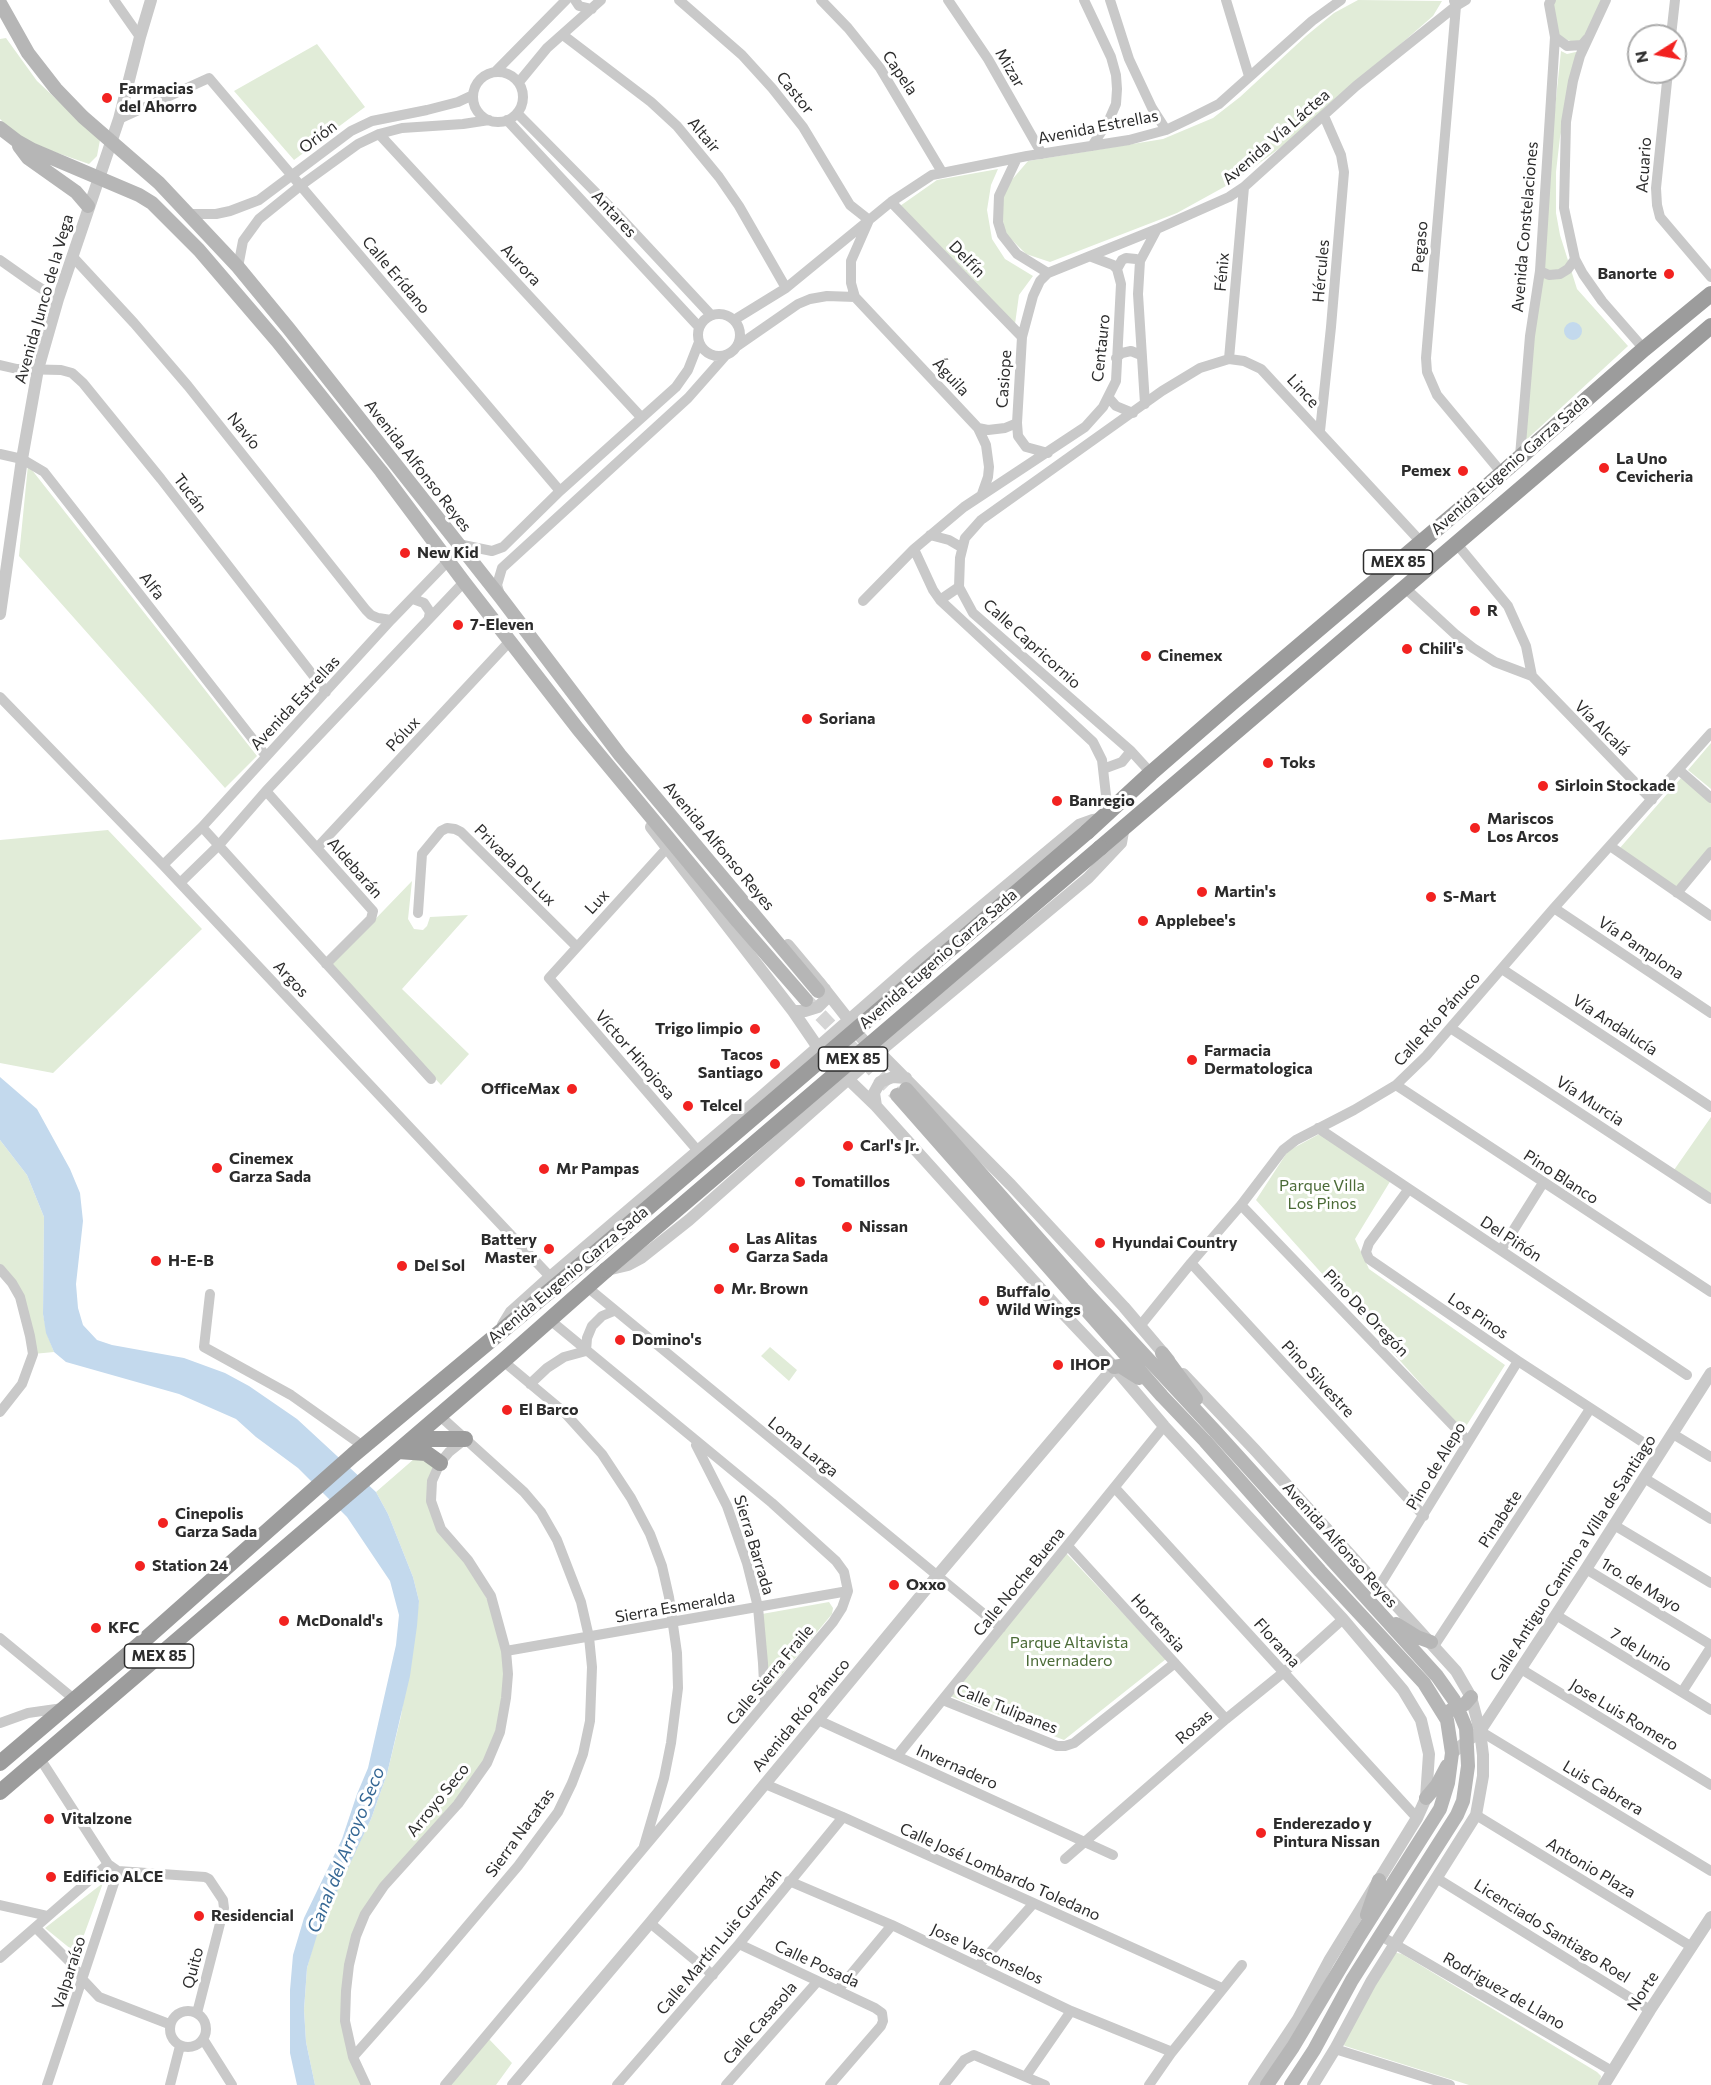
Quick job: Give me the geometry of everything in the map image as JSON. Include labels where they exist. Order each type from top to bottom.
[{"type":"highway","name":"Avenida Eugenio Garza Sada","points":[[0,1763],[141,1643],[358,1451],[498,1334],[554,1281],[594,1254],[1087,832],[1151,772],[1711,294]]},
{"type":"highway","name":"Avenida Eugenio Garza Sada","points":[[0,1792],[1124,826],[1711,326]]},
{"type":"highway","points":[[412,1439],[465,1439]]},
{"type":"highway","points":[[398,1451],[426,1453],[440,1463]]},
{"type":"main road","name":"Avenida Alfonso Reyes","points":[[0,3],[5,27],[56,89],[83,117],[159,183],[238,267],[384,448],[637,775],[822,990]]},
{"type":"main road","name":"Avenida Alfonso Reyes","points":[[0,128],[33,150],[127,188],[152,203],[199,250],[277,341],[381,471],[578,729],[738,922],[806,1000]]},
{"type":"main road","points":[[17,141],[28,158],[76,192],[88,206]]},
{"type":"main road","name":"Avenida Alfonso Reyes","points":[[903,1087],[1162,1396],[1424,1683],[1444,1713],[1450,1732],[1452,1753],[1448,1783],[1440,1809],[1360,1935],[1293,2047],[1267,2085]]},
{"type":"main road","name":"Avenida Alfonso Reyes","points":[[903,1087],[1437,1676],[1457,1708],[1466,1728],[1468,1766],[1463,1801],[1457,1815],[1352,1980],[1314,2050],[1291,2085]]},
{"type":"main road","points":[[1162,1353],[1198,1402],[1216,1432]]},
{"type":"main road","points":[[1114,1367],[1120,1366],[1126,1369],[1162,1396]]},
{"type":"main road","points":[[1384,1618],[1433,1644]]},
{"type":"main road","points":[[1444,1713],[1465,1704],[1471,1697]]},
{"type":"main road","points":[[1426,1798],[1437,1785],[1452,1753]]},
{"type":"main road","points":[[1360,1935],[1379,1880]]},
{"type":"street","points":[[114,0],[140,37]]},
{"type":"street","name":"Avenida Junco de la Vega","points":[[0,614],[4,571],[38,369],[58,298],[119,119],[151,0]]},
{"type":"street","points":[[495,72],[566,0]]},
{"type":"street","points":[[574,0],[579,6],[592,9]]},
{"type":"street","points":[[519,82],[547,48],[602,0]]},
{"type":"street","name":"Castor","points":[[679,0],[742,55],[772,88],[803,127],[850,205],[869,220]]},
{"type":"street","name":"Capela","points":[[821,0],[848,28],[880,68],[942,172]]},
{"type":"street","name":"Mizar","points":[[948,0],[988,59],[1042,154]]},
{"type":"street","points":[[1084,0],[1111,57],[1117,89],[1116,104],[1109,120],[1092,146]]},
{"type":"street","points":[[1110,0],[1129,59],[1152,108],[1166,130]]},
{"type":"street","points":[[1226,0],[1250,76]]},
{"type":"street","name":"Avenida Estrellas","points":[[734,320],[786,288],[891,202],[923,180],[942,172],[1129,140],[1166,130],[1219,104],[1312,21],[1341,0]]},
{"type":"street","name":"Avenida Vía Láctea","points":[[1047,273],[1157,229],[1244,188],[1356,86],[1455,3],[1466,0]]},
{"type":"street","name":"Avenida Constelaciones","points":[[1606,0],[1580,56],[1573,81],[1566,122],[1564,208],[1575,259],[1583,274],[1602,301],[1644,349]]},
{"type":"street","points":[[1672,24],[1675,0]]},
{"type":"street","name":"Avenida Constelaciones","points":[[1520,456],[1530,336],[1540,271],[1555,37],[1547,1]]},
{"type":"street","name":"Pegaso","points":[[1455,3],[1426,358],[1429,378],[1437,395],[1502,472]]},
{"type":"street","name":"Altair","points":[[563,34],[651,102],[699,150],[725,187],[786,288]]},
{"type":"street","points":[[1555,37],[1567,46],[1582,45],[1587,39]]},
{"type":"street","points":[[495,72],[508,73],[519,82],[523,92],[522,103],[517,113],[507,120],[498,122],[489,120],[480,114],[473,95],[477,84],[484,76],[495,72]]},
{"type":"street","name":"Calle Erídano","points":[[119,119],[209,78],[560,491]]},
{"type":"street","name":"Acuario","points":[[1667,84],[1656,188],[1658,212],[1711,277]]},
{"type":"street","name":"Orión","points":[[189,214],[216,214],[259,200],[351,131],[372,121],[427,110],[458,102],[473,95]]},
{"type":"street","name":"Antares","points":[[517,113],[616,213],[711,315]]},
{"type":"street","name":"Hércules","points":[[1320,431],[1344,172],[1341,155],[1324,116]]},
{"type":"street","name":"Orión","points":[[238,267],[239,254],[248,232],[259,219],[358,144],[379,134],[402,128],[489,120]]},
{"type":"street","name":"Antares","points":[[507,120],[699,327]]},
{"type":"street","name":"Aurora","points":[[379,134],[641,417]]},
{"type":"street","points":[[1017,158],[999,196],[998,222],[1002,235],[1017,254],[1047,273],[1033,296],[1022,337]]},
{"type":"street","name":"Fénix","points":[[1230,359],[1244,188]]},
{"type":"street","name":"Delfín","points":[[891,202],[1022,337]]},
{"type":"street","name":"Avenida Estrellas","points":[[855,297],[851,283],[851,261],[869,220]]},
{"type":"street","name":"Centauro","points":[[1145,404],[1138,306],[1140,261],[1157,229]]},
{"type":"street","name":"Navío","points":[[72,256],[188,386],[366,610],[378,618],[391,620]]},
{"type":"street","points":[[1092,256],[1117,269],[1122,260],[1126,258],[1140,261]]},
{"type":"street","points":[[1540,271],[1549,275],[1560,274],[1568,269],[1575,259]]},
{"type":"street","points":[[0,260],[58,298]]},
{"type":"street","name":"Centauro","points":[[1048,453],[1085,427],[1109,398],[1116,381],[1121,292],[1117,269]]},
{"type":"street","points":[[501,598],[497,585],[502,568],[688,398],[736,346],[798,304],[810,299],[827,296],[855,297]]},
{"type":"street","name":"Águila","points":[[855,297],[978,428],[986,445],[989,467],[982,494]]},
{"type":"street","points":[[457,544],[492,551],[503,547],[560,491],[682,380],[699,342],[699,327],[711,315],[723,314],[734,320],[739,328],[736,346]]},
{"type":"street","name":"Casiope","points":[[1017,423],[1022,337]]},
{"type":"street","points":[[699,342],[705,351],[715,356],[726,355]]},
{"type":"street","points":[[1116,358],[1122,353],[1131,351],[1141,356]]},
{"type":"street","points":[[940,600],[959,587],[961,547],[971,530],[998,507],[1200,368],[1230,359]]},
{"type":"street","name":"Lince","points":[[1230,359],[1244,361],[1261,369],[1421,542]]},
{"type":"street","name":"Tucán","points":[[0,365],[17,369],[61,370],[72,373],[83,383],[161,479],[326,692]]},
{"type":"street","points":[[1109,398],[1116,405],[1133,413]]},
{"type":"street","points":[[978,428],[988,430],[1005,428],[1017,423],[1018,436],[1026,447],[1048,453]]},
{"type":"street","points":[[863,601],[930,535],[982,494],[1048,453]]},
{"type":"street","name":"Alfa","points":[[0,454],[22,459],[44,472],[266,756]]},
{"type":"street","points":[[930,535],[949,540],[961,547]]},
{"type":"street","points":[[1456,543],[1508,606],[1526,646],[1532,676]]},
{"type":"street","name":"Calle Capricornio","points":[[914,549],[940,600],[1099,750],[1103,769],[1104,816]]},
{"type":"street","name":"Avenida Estrellas","points":[[163,865],[202,827],[448,560]]},
{"type":"street","points":[[180,883],[219,845],[266,791],[464,582]]},
{"type":"street","name":"Calle Capricornio","points":[[959,587],[980,621],[1151,772]]},
{"type":"street","name":"Vía Alcalá","points":[[1404,587],[1473,648],[1495,662],[1532,676],[1652,800]]},
{"type":"street","points":[[413,599],[424,603],[430,612],[429,617]]},
{"type":"street","name":"Pólux","points":[[317,848],[510,641]]},
{"type":"street","name":"Argos","points":[[0,697],[163,865],[554,1281]]},
{"type":"street","name":"Calle Río Pánuco","points":[[1140,1326],[1241,1205],[1283,1150],[1296,1140],[1396,1085],[1452,1029],[1554,908],[1711,733]]},
{"type":"street","points":[[1103,769],[1122,762],[1131,752]]},
{"type":"street","points":[[1679,770],[1711,798]]},
{"type":"street","name":"Aldebarán","points":[[266,791],[373,911],[371,919],[326,964]]},
{"type":"street","points":[[630,791],[638,810],[794,1011],[818,1046],[820,1056],[832,1063],[837,1075],[849,1080],[876,1106],[1059,1310],[1114,1367],[1164,1426],[1343,1619],[1403,1690],[1421,1720],[1429,1754],[1426,1798],[1417,1818],[1329,1961],[1298,2019],[1254,2085]]},
{"type":"street","points":[[554,1281],[698,1151],[895,979],[1079,825],[1104,816]]},
{"type":"street","points":[[606,1270],[628,1265],[657,1247],[730,1185],[879,1052],[1094,872],[1121,843],[1124,826]]},
{"type":"street","points":[[202,827],[431,1079]]},
{"type":"street","name":"Privada De Lux","points":[[418,913],[422,854],[441,831],[447,828],[455,829],[461,832],[576,946]]},
{"type":"street","points":[[1610,846],[1711,916]]},
{"type":"street","name":"Lux","points":[[549,978],[667,848]]},
{"type":"street","points":[[1677,893],[1711,852]]},
{"type":"street","name":"Vía Pamplona","points":[[1554,908],[1711,1013]]},
{"type":"street","name":"Vía Andalucía","points":[[1502,969],[1711,1107]]},
{"type":"street","name":"Víctor Hinojosa","points":[[549,978],[698,1151]]},
{"type":"street","points":[[895,979],[894,994],[899,1004],[908,1011],[925,1014]]},
{"type":"street","points":[[849,1080],[852,1050],[882,1008],[895,979]]},
{"type":"street","points":[[794,1011],[805,1011],[818,1007],[825,1000],[822,990]]},
{"type":"street","points":[[822,990],[848,1019],[859,1022],[863,1033]]},
{"type":"street","points":[[788,1133],[807,1094],[832,1063],[844,1036],[848,1019]]},
{"type":"street","name":"Vía Murcia","points":[[1452,1029],[1711,1199]]},
{"type":"street","name":"Avenida Alfonso Reyes","points":[[863,1033],[876,1041],[879,1052],[903,1087],[1001,1175],[1162,1353],[1216,1407],[1380,1585],[1462,1679],[1471,1697],[1480,1731],[1483,1755],[1483,1776],[1476,1815]]},
{"type":"street","points":[[876,1106],[874,1093],[880,1082],[893,1077],[903,1087]]},
{"type":"street","name":"Pino Blanco","points":[[1396,1085],[1711,1292]]},
{"type":"street","points":[[765,1093],[775,1094],[787,1107],[790,1118],[788,1133]]},
{"type":"street","name":"Del Piñón","points":[[1318,1128],[1687,1375]]},
{"type":"street","points":[[1501,1250],[1543,1183]]},
{"type":"street","name":"Los Pinos","points":[[1408,1190],[1368,1243],[1366,1252],[1369,1259],[1518,1361],[1641,1441]]},
{"type":"street","name":"Pino De Oregón","points":[[1241,1205],[1468,1442]]},
{"type":"street","name":"Pino Silvestre","points":[[1191,1263],[1424,1516]]},
{"type":"street","points":[[0,1269],[20,1297],[33,1354],[22,1384],[0,1412]]},
{"type":"street","name":"Loma Larga","points":[[587,1287],[1001,1628]]},
{"type":"street","points":[[210,1294],[204,1347],[291,1395],[358,1451]]},
{"type":"street","points":[[586,1351],[587,1338],[592,1326],[602,1316],[614,1311]]},
{"type":"street","points":[[550,1320],[772,1503],[836,1561],[844,1572],[848,1591]]},
{"type":"street","points":[[530,1384],[546,1368],[564,1357],[586,1351]]},
{"type":"street","points":[[503,1361],[564,1412],[602,1454],[631,1498],[650,1534],[662,1566],[677,1653],[678,1688],[664,1778],[642,1850]]},
{"type":"street","name":"Pino de Alepo","points":[[1380,1585],[1518,1361]]},
{"type":"street","name":"Avenida Río Pánuco","points":[[513,2085],[1114,1367]]},
{"type":"street","name":"Calle Antiguo Camino a Villa de Santiago","points":[[1452,1753],[1480,1731],[1673,1434],[1707,1389],[1711,1373]]},
{"type":"street","name":"Pinabete","points":[[1433,1644],[1590,1409]]},
{"type":"street","name":"Sierra Nacatas","points":[[353,2057],[518,1866],[558,1812],[583,1754],[590,1721],[592,1667],[589,1637],[581,1602],[557,1540],[541,1512],[508,1476],[440,1416]]},
{"type":"street","name":"Calle Noche Buena","points":[[897,1756],[1164,1426]]},
{"type":"street","points":[[1673,1434],[1711,1457]]},
{"type":"street","name":"Arroyo Seco","points":[[366,2085],[353,2057],[345,2020],[349,1965],[356,1936],[365,1914],[384,1886],[458,1804],[487,1762],[500,1732],[508,1674],[506,1651],[491,1596],[468,1560],[441,1529],[431,1501],[432,1481],[440,1463],[465,1439]]},
{"type":"street","name":"Sierra Barrada","points":[[693,1439],[728,1506],[747,1563],[758,1607],[765,1703]]},
{"type":"street","points":[[1644,1478],[1711,1519]]},
{"type":"street","name":"Florama","points":[[1115,1488],[1417,1818]]},
{"type":"street","points":[[1614,1525],[1711,1583]]},
{"type":"street","name":"Hortensia","points":[[1068,1546],[1226,1719]]},
{"type":"street","name":"1ro. de Mayo","points":[[1586,1569],[1711,1646]]},
{"type":"street","name":"Sierra Esmeralda","points":[[506,1651],[848,1591]]},
{"type":"street","name":"Calle Sierra Fraile","points":[[445,2085],[833,1622],[848,1591]]},
{"type":"street","name":"7 de Junio","points":[[1556,1615],[1711,1710]]},
{"type":"street","name":"Rosas","points":[[1065,1859],[1343,1619]]},
{"type":"street","points":[[0,1638],[69,1703]]},
{"type":"street","points":[[1682,1692],[1711,1646]]},
{"type":"street","name":"Calle Tulipanes","points":[[943,1700],[1057,1746],[1065,1746],[1074,1743],[1175,1663]]},
{"type":"street","name":"Jose Luis Romero","points":[[1521,1669],[1711,1785]]},
{"type":"street","points":[[0,1724],[28,1713],[69,1703]]},
{"type":"street","name":"Invernadero","points":[[818,1720],[1085,1840],[1113,1855]]},
{"type":"street","name":"Luis Cabrera","points":[[1480,1731],[1711,1870]]},
{"type":"street","name":"Quito","points":[[39,1757],[108,1864],[118,1870],[205,1877],[223,1900],[224,1908],[197,2013]]},
{"type":"street","name":"Calle José Lombardo Toledano","points":[[765,1785],[843,1817],[1222,1988]]},
{"type":"street","points":[[1313,2085],[1366,1990],[1476,1815]]},
{"type":"street","name":"Antonio Plaza","points":[[1476,1815],[1692,1947]]},
{"type":"street","name":"Calle Martín Luis Guzmán","points":[[617,2085],[713,1975],[843,1817]]},
{"type":"street","points":[[0,1958],[108,1864]]},
{"type":"street","name":"Valparaíso","points":[[47,2085],[118,1870]]},
{"type":"street","name":"Licenciado Santiago Roel","points":[[1437,1879],[1650,2010]]},
{"type":"street","name":"Jose Vasconselos","points":[[789,1881],[892,1925],[1071,2011],[1172,2052]]},
{"type":"street","points":[[978,1966],[1033,1904]]},
{"type":"street","points":[[0,1905],[48,1916]]},
{"type":"street","name":"Norte","points":[[1604,2085],[1711,1917]]},
{"type":"street","points":[[650,1923],[713,1975]]},
{"type":"street","points":[[838,1990],[892,1925]]},
{"type":"street","points":[[36,1929],[104,2000],[169,2024]]},
{"type":"street","name":"Rodriguez de Llano","points":[[1381,1936],[1612,2072]]},
{"type":"street","name":"Calle Posada","points":[[739,1944],[882,2013],[881,2026],[830,2085]]},
{"type":"street","points":[[1149,2085],[1172,2052],[1242,1965]]},
{"type":"street","name":"Calle Casasola","points":[[726,2085],[817,1982]]},
{"type":"street","points":[[191,2010],[197,2013],[204,2020],[206,2030],[203,2039],[197,2045],[188,2048],[180,2046],[173,2040],[169,2024],[178,2013],[191,2010]]},
{"type":"street","points":[[1026,2076],[1071,2011]]},
{"type":"street","points":[[203,2039],[232,2085]]},
{"type":"street","points":[[170,2085],[180,2046]]},
{"type":"street","points":[[1335,2049],[1450,2085]]},
{"type":"street","points":[[944,2085],[970,2055],[1045,2085]]},
{"type":"green space","points":[[1358,0],[1442,1],[1433,16],[1288,142],[1235,181],[1177,213],[1050,262],[1026,254],[1005,233],[1000,203],[1010,182],[1028,161],[1163,139],[1213,118],[1240,97],[1334,13]]},
{"type":"green space","points":[[1553,0],[1602,0],[1587,33],[1578,43],[1556,37]]},
{"type":"green space","points":[[6,38],[37,81],[100,140],[97,156],[89,164],[23,141],[0,119],[0,39]]},
{"type":"green space","points":[[317,44],[365,107],[294,160],[234,91]]},
{"type":"green space","points":[[1561,51],[1567,54],[1580,51],[1560,137],[1556,172],[1556,213],[1560,235],[1577,289],[1628,346],[1525,441],[1531,337]]},
{"type":"green space","points":[[998,169],[991,185],[987,210],[992,239],[1005,259],[1033,276],[1019,295],[1015,324],[900,206],[937,180]]},
{"type":"green space","points":[[28,465],[257,756],[225,788],[19,556]]},
{"type":"green space","points":[[1711,743],[1711,789],[1688,770]]},
{"type":"green space","points":[[1681,778],[1711,803],[1711,847],[1676,890],[1619,849]]},
{"type":"green space","points":[[108,830],[202,929],[53,1073],[0,1063],[0,840]]},
{"type":"green space","points":[[412,881],[408,919],[414,929],[423,930],[430,917],[468,915],[402,989],[469,1054],[441,1085],[331,965]]},
{"type":"green space","points":[[1711,1117],[1711,1196],[1674,1170]]},
{"type":"green space","name":"Parque Villa Los Pinos","points":[[1323,1132],[1391,1180],[1355,1239],[1369,1269],[1505,1365],[1463,1431],[1256,1200],[1288,1151]]},
{"type":"green space","points":[[0,1140],[27,1175],[44,1217],[43,1314],[54,1352],[33,1354],[25,1315],[0,1269]]},
{"type":"green space","points":[[770,1347],[797,1370],[789,1381],[761,1356]]},
{"type":"green space","points":[[422,1452],[435,1458],[432,1481],[435,1517],[470,1562],[502,1632],[505,1704],[487,1763],[384,1886],[356,1936],[345,2021],[366,2085],[315,2085],[306,2042],[304,2010],[307,1968],[317,1932],[371,1819],[387,1774],[401,1716],[419,1601],[413,1577],[388,1514],[376,1492]]},
{"type":"green space","name":"Parque Altavista Invernadero","points":[[1066,1553],[1166,1659],[1064,1740],[950,1696]]},
{"type":"green space","points":[[829,1602],[833,1608],[832,1614],[768,1691],[762,1614]]},
{"type":"green space","points":[[103,1883],[77,1954],[45,1928]]},
{"type":"green space","points":[[1393,1952],[1402,1954],[1597,2072],[1601,2076],[1600,2082],[1598,2085],[1469,2085],[1345,2046],[1340,2041]]},
{"type":"green space","points":[[487,2037],[512,2063],[496,2085],[445,2085]]},
{"type":"water","points":[[1573,322],[1579,325],[1582,331],[1579,337],[1573,340],[1567,337],[1564,331],[1567,325]]},
{"type":"water","name":"Canal del Arroyo Seco","points":[[0,1077],[37,1109],[70,1169],[80,1193],[83,1221],[76,1284],[78,1308],[83,1325],[97,1340],[112,1345],[184,1358],[225,1373],[249,1386],[297,1419],[376,1492],[388,1514],[413,1577],[419,1601],[417,1626],[410,1676],[387,1774],[371,1819],[318,1932],[307,1968],[304,2010],[306,2042],[315,2085],[297,2085],[290,2053],[290,1990],[293,1955],[304,1918],[342,1839],[368,1768],[396,1645],[399,1615],[390,1581],[347,1517],[298,1468],[236,1419],[179,1394],[66,1362],[54,1352],[46,1333],[43,1314],[44,1217],[27,1175],[0,1140]]},
{"type":"tunnel","points":[[806,1000],[897,1095]]},
{"type":"place","name":"Farmacias del Ahorro","points":[[107,98]]},
{"type":"place","name":"Banorte","points":[[1669,274]]},
{"type":"place","name":"La Uno Cevicheria","points":[[1604,468]]},
{"type":"place","name":"Pemex","points":[[1463,471]]},
{"type":"place","name":"New Kid","points":[[405,553]]},
{"type":"place","name":"R","points":[[1475,611]]},
{"type":"place","name":"7-Eleven","points":[[458,625]]},
{"type":"place","name":"Chili's","points":[[1407,649]]},
{"type":"place","name":"Cinemex","points":[[1146,656]]},
{"type":"place","name":"Soriana","points":[[807,719]]},
{"type":"place","name":"Toks","points":[[1268,763]]},
{"type":"place","name":"Sirloin Stockade","points":[[1543,786]]},
{"type":"place","name":"Banregio","points":[[1057,801]]},
{"type":"place","name":"Mariscos Los Arcos","points":[[1475,828]]},
{"type":"place","name":"Martin's","points":[[1202,892]]},
{"type":"place","name":"S-Mart","points":[[1431,897]]},
{"type":"place","name":"Applebee's","points":[[1143,921]]},
{"type":"place","name":"Trigo limpio","points":[[755,1029]]},
{"type":"place","name":"Farmacia Dermatologica","points":[[1192,1060]]},
{"type":"place","name":"Tacos Santiago","points":[[775,1064]]},
{"type":"place","name":"OfficeMax","points":[[572,1089]]},
{"type":"place","name":"Telcel","points":[[688,1106]]},
{"type":"place","name":"Carl's Jr.","points":[[848,1146]]},
{"type":"place","name":"Cinemex Garza Sada","points":[[217,1168]]},
{"type":"place","name":"Mr Pampas","points":[[544,1169]]},
{"type":"place","name":"Tomatillos","points":[[800,1182]]},
{"type":"place","name":"Nissan","points":[[847,1227]]},
{"type":"place","name":"Hyundai Country","points":[[1100,1243]]},
{"type":"place","name":"Las Alitas Garza Sada","points":[[734,1248]]},
{"type":"place","name":"Battery Master","points":[[549,1249]]},
{"type":"place","name":"H-E-B","points":[[156,1261]]},
{"type":"place","name":"Del Sol","points":[[402,1266]]},
{"type":"place","name":"Mr. Brown","points":[[719,1289]]},
{"type":"place","name":"Buffalo Wild Wings","points":[[984,1301]]},
{"type":"place","name":"Domino's","points":[[620,1340]]},
{"type":"place","name":"IHOP","points":[[1058,1365]]},
{"type":"place","name":"El Barco","points":[[507,1410]]},
{"type":"place","name":"Cinepolis Garza Sada","points":[[163,1523]]},
{"type":"place","name":"Station 24","points":[[140,1566]]},
{"type":"place","name":"Oxxo","points":[[894,1585]]},
{"type":"place","name":"McDonald's","points":[[284,1621]]},
{"type":"place","name":"KFC","points":[[96,1628]]},
{"type":"place","name":"Vitalzone","points":[[49,1819]]},
{"type":"place","name":"Enderezado y Pintura Nissan","points":[[1261,1833]]},
{"type":"place","name":"Edificio ALCE","points":[[51,1877]]},
{"type":"place","name":"Residencial","points":[[199,1916]]}]
